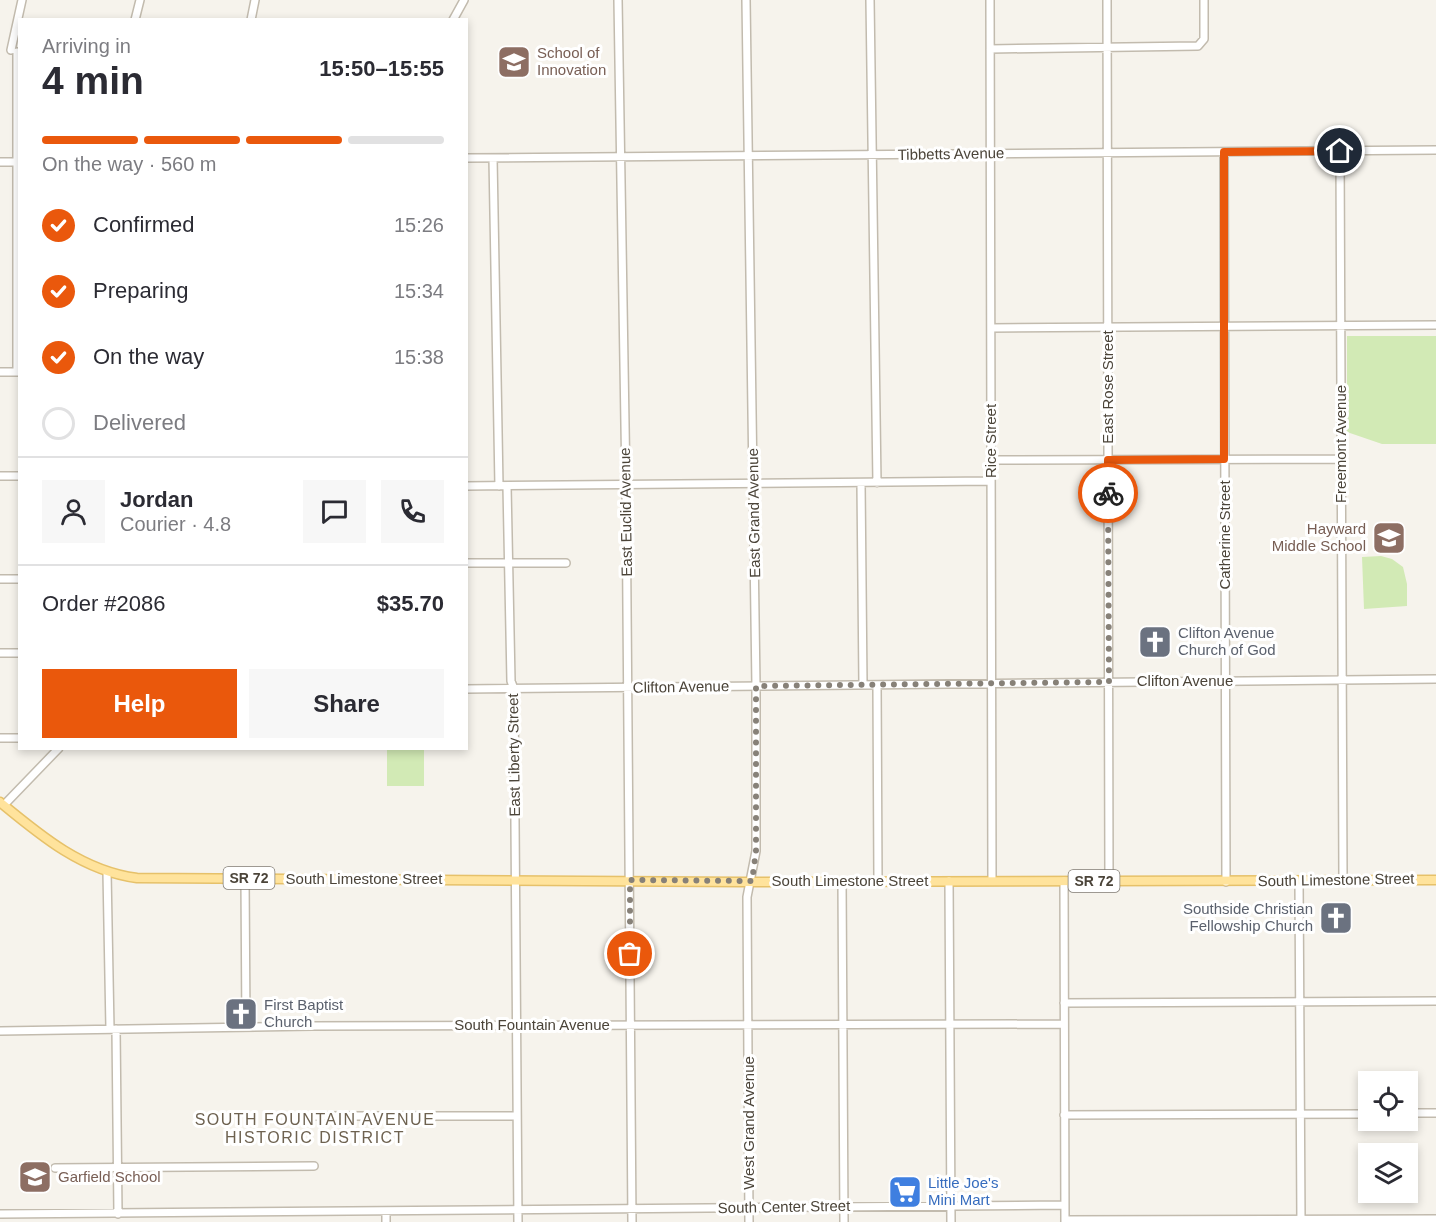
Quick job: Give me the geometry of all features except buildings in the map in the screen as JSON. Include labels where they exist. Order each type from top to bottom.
[{"type":"main road","name":"South Limestone Street","points":[[1,806],[63,850],[107,872],[137,878],[1226,882],[1436,880]]},
{"type":"street","points":[[20,18],[22,0]]},
{"type":"street","points":[[136,18],[140,0]]},
{"type":"street","points":[[251,18],[255,0]]},
{"type":"street","points":[[454,18],[464,0]]},
{"type":"street","name":"East Euclid Avenue","points":[[618,0],[626,485],[632,1222]]},
{"type":"street","name":"East Grand Avenue","points":[[746,0],[756,686],[756,851],[752,881],[747,897],[748,1025]]},
{"type":"street","points":[[870,0],[877,483]]},
{"type":"street","name":"Rice Street","points":[[990,0],[992,881]]},
{"type":"street","name":"East Rose Street","points":[[1107,0],[1109,881]]},
{"type":"street","points":[[990,49],[1186,48],[1200,45],[1204,39],[1204,2]]},
{"type":"street","points":[[0,372],[18,372],[16,51],[18,34]]},
{"type":"street","points":[[0,50],[16,51]]},
{"type":"street","name":"Tibbetts Avenue","points":[[468,158],[1436,150]]},
{"type":"street","name":"Freemont Avenue","points":[[1340,151],[1343,880]]},
{"type":"street","name":"Catherine Street","points":[[1224,152],[1226,882]]},
{"type":"street","name":"East Liberty Street","points":[[493,158],[503,486],[508,563],[511,681],[514,689],[518,1222]]},
{"type":"street","points":[[0,162],[18,162]]},
{"type":"street","points":[[991,328],[1436,325]]},
{"type":"street","points":[[991,460],[1341,459]]},
{"type":"street","points":[[0,476],[18,476]]},
{"type":"street","points":[[468,486],[991,481]]},
{"type":"street","points":[[861,483],[862,685]]},
{"type":"street","points":[[468,563],[566,563]]},
{"type":"street","points":[[0,579],[18,579]]},
{"type":"street","points":[[0,653],[18,653]]},
{"type":"street","name":"Clifton Avenue","points":[[468,689],[1436,679]]},
{"type":"street","points":[[877,685],[878,881]]},
{"type":"street","points":[[0,738],[18,738]]},
{"type":"street","points":[[1,806],[57,750]]},
{"type":"street","points":[[107,872],[118,1214]]},
{"type":"street","points":[[245,878],[246,1027]]},
{"type":"street","points":[[842,881],[844,1222]]},
{"type":"street","points":[[949,881],[951,1222]]},
{"type":"street","points":[[1064,881],[1065,1221],[1436,1219]]},
{"type":"street","points":[[1299,881],[1301,1221]]},
{"type":"street","points":[[1064,1003],[1436,1001]]},
{"type":"street","name":"South Fountain Avenue","points":[[0,1031],[517,1025],[1064,1024]]},
{"type":"street","name":"West Grand Avenue","points":[[748,1025],[750,1222]]},
{"type":"street","points":[[1064,1115],[1358,1113]]},
{"type":"street","points":[[1418,1113],[1436,1113]]},
{"type":"street","points":[[313,1116],[517,1116]]},
{"type":"street","points":[[55,1168],[314,1166]]},
{"type":"street","name":"South Center Street","points":[[0,1214],[118,1214],[131,1218],[518,1210],[1065,1205]]},
{"type":"street","points":[[386,1212],[386,1222]]},
{"type":"green space","points":[[1347,336],[1436,336],[1436,444],[1382,444],[1347,432]]},
{"type":"green space","points":[[1381,556],[1392,559],[1403,567],[1407,584],[1407,606],[1364,609],[1362,557]]},
{"type":"green space","points":[[387,750],[424,750],[424,786],[387,786]]},
{"type":"way so far","points":[[630,954],[630,880],[752,881],[756,851],[756,686],[1109,682],[1108,493]]},
{"type":"place","name":"School of Innovation","points":[[514,62]]},
{"type":"place","name":"Hayward Middle School","points":[[1389,538]]},
{"type":"place","name":"Clifton Avenue Church of God","points":[[1155,642]]},
{"type":"place","name":"Southside Christian Fellowship Church","points":[[1336,918]]},
{"type":"place","name":"First Baptist Church","points":[[241,1014]]},
{"type":"place","name":"Garfield School","points":[[35,1177]]},
{"type":"place","name":"Little Joe's Mini Mart","points":[[905,1192]]},
{"type":"district","name":"SOUTH FOUNTAIN AVENUE HISTORIC DISTRICT","points":[[315,1128]]},
{"type":"route","points":[[1108,493],[1108,460],[1224,459],[1224,152],[1340,151]]}]
